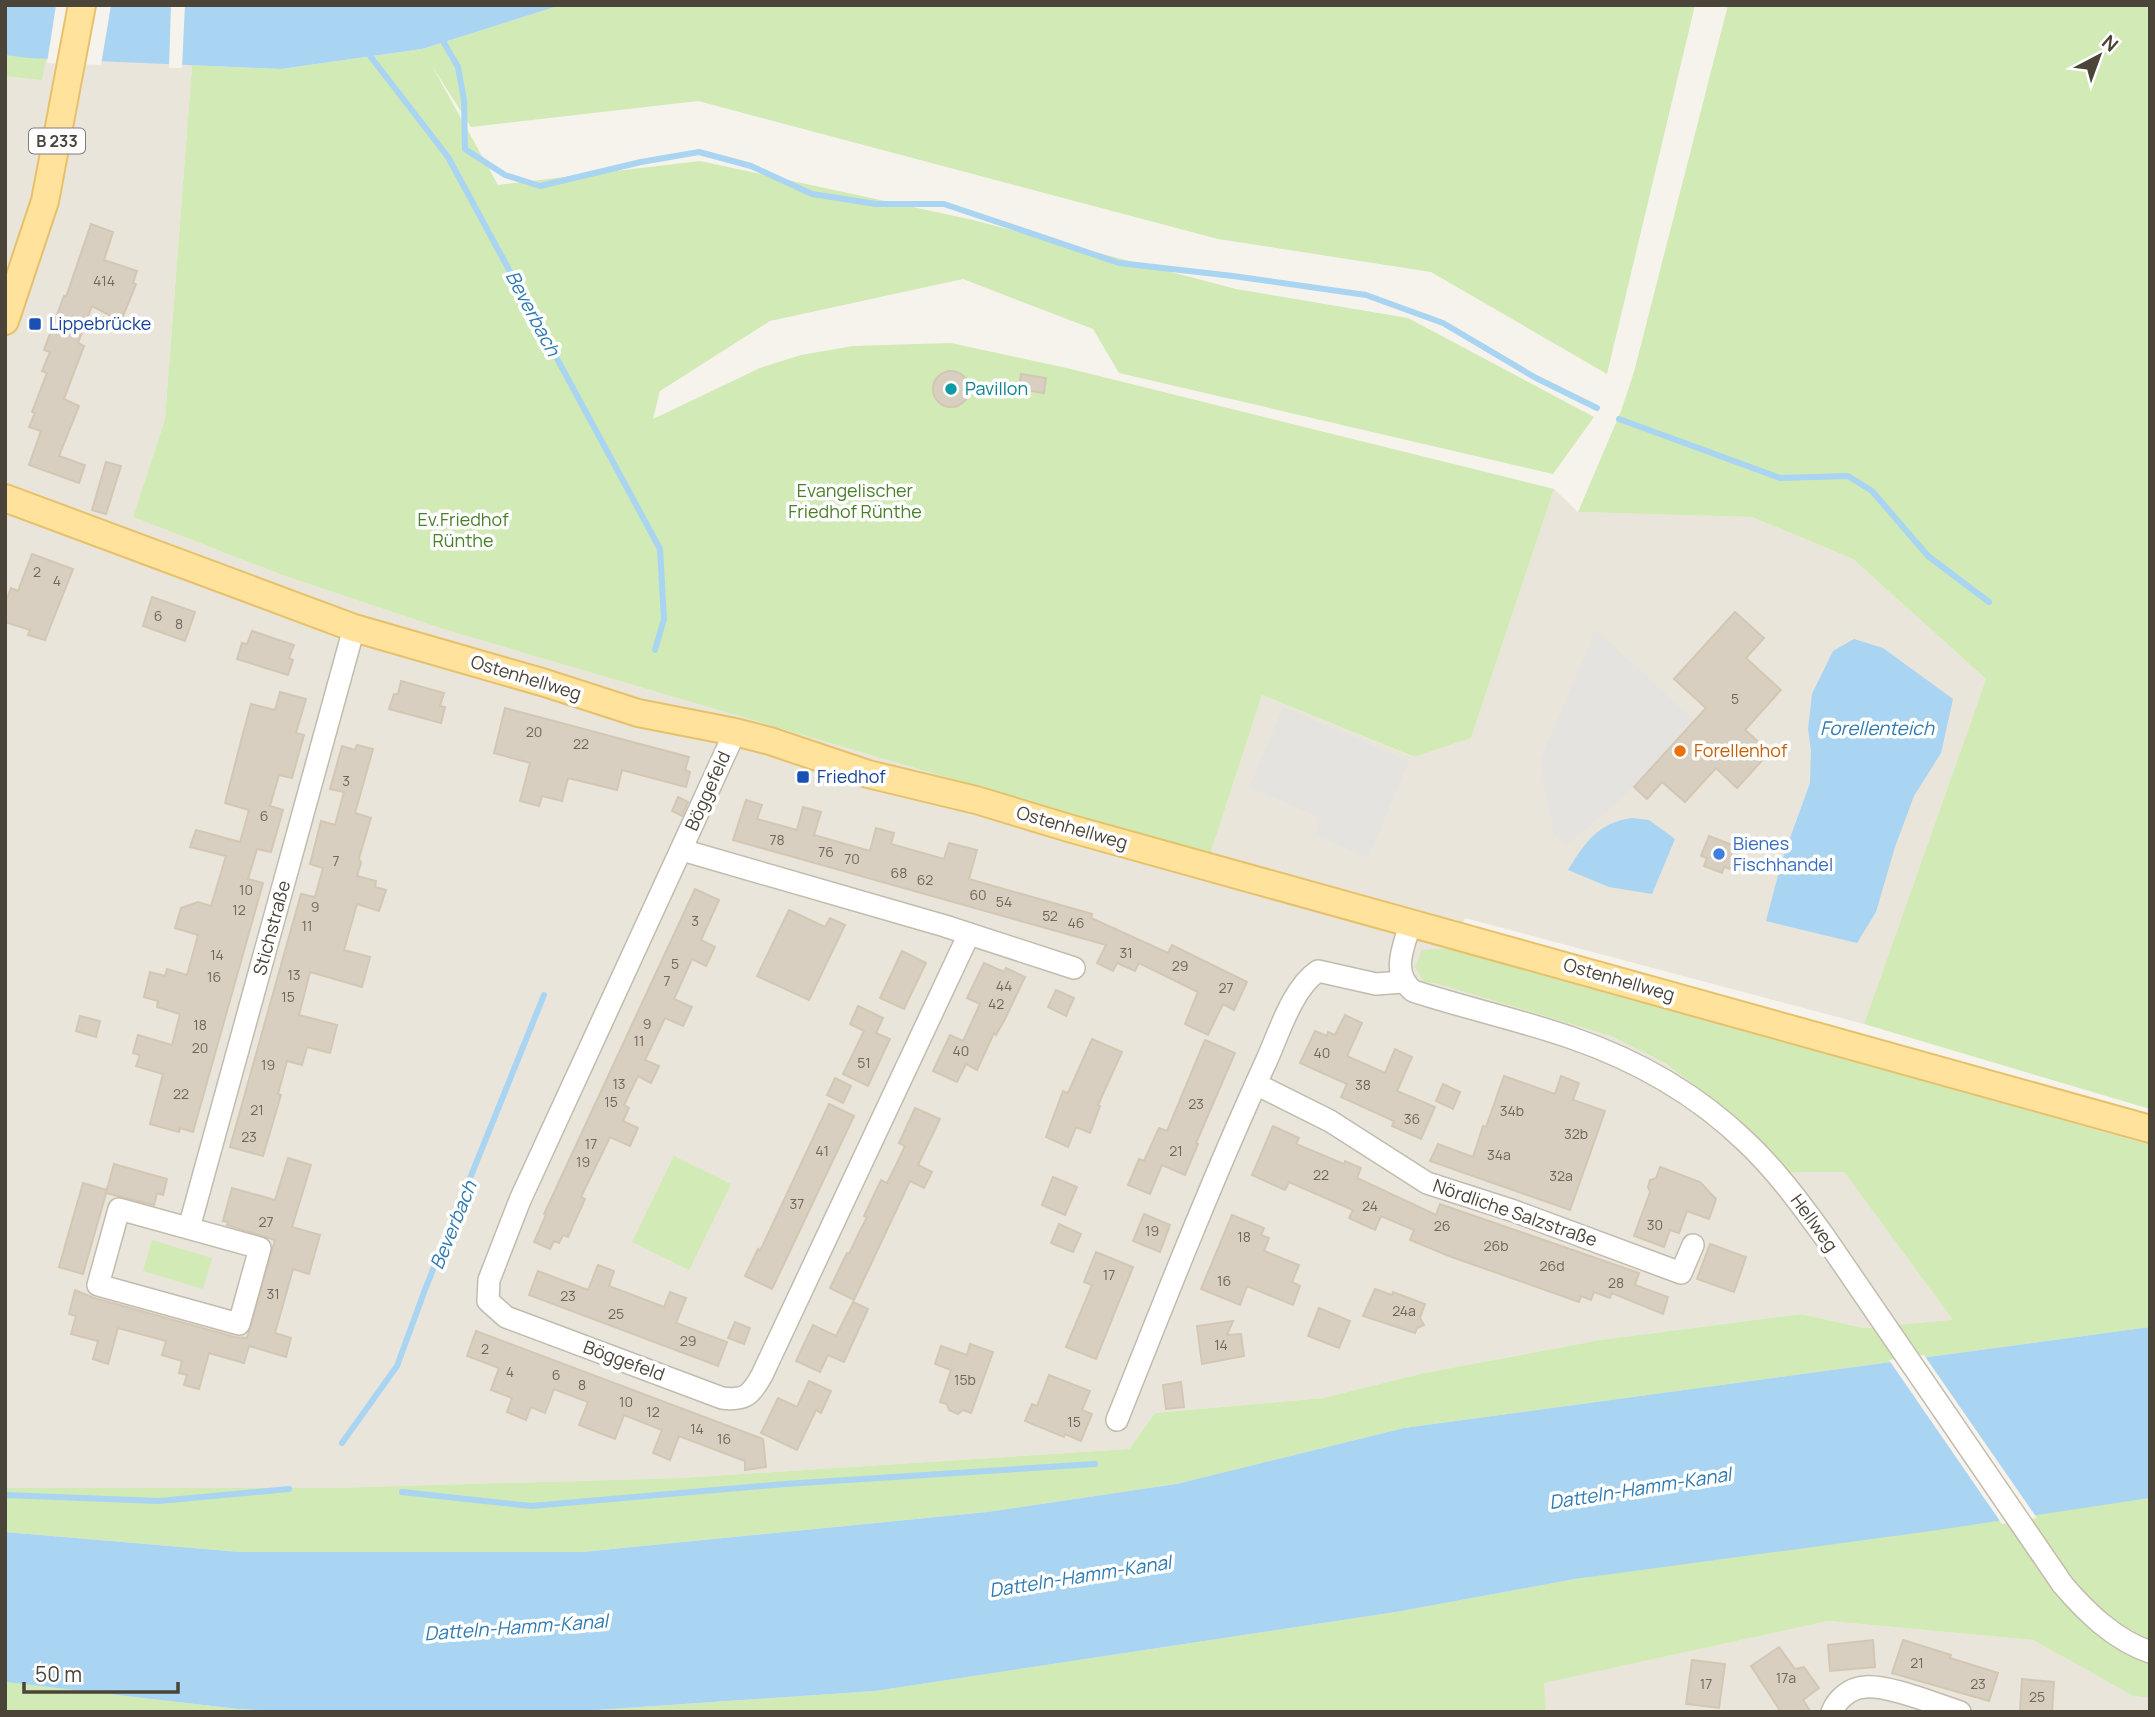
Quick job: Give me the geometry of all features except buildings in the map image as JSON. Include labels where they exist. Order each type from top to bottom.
[{"type":"main road","name":"B 233","points":[[5,321],[45,201],[82,5]]},
{"type":"main road","points":[[5,481],[59,519]]},
{"type":"main road","name":"Ostenhellweg","points":[[5,498],[354,628],[545,682],[638,713],[735,732],[868,774],[976,800],[2150,1129]]},
{"type":"main road","points":[[5,515],[59,519]]},
{"type":"street","name":"Stichstraße","points":[[189,1228],[354,628]]},
{"type":"street","name":"Böggefeld","points":[[735,732],[520,1199],[489,1280],[488,1301],[506,1317],[722,1398],[734,1400],[745,1397],[754,1389],[762,1375],[969,934]]},
{"type":"street","name":"Böggefeld","points":[[682,850],[969,934],[1074,968]]},
{"type":"street","points":[[1117,1420],[1256,1084],[1297,994],[1307,978],[1318,971],[1376,984],[1403,982],[1400,969],[1411,922]]},
{"type":"street","name":"Hellweg","points":[[1403,982],[1413,991],[1573,1038],[1622,1057],[1683,1092],[1718,1117],[1747,1143],[1787,1187],[1824,1236],[2045,1558],[2079,1603],[2106,1628],[2150,1653]]},
{"type":"street","name":"Nördliche Salzstraße","points":[[1256,1084],[1330,1121],[1427,1183],[1514,1211],[1681,1273],[1693,1245]]},
{"type":"street","points":[[119,1209],[189,1228],[260,1248],[239,1324],[98,1285],[119,1209]]},
{"type":"street","points":[[1832,1712],[1846,1693],[1864,1686],[1960,1712]]},
{"type":"shaded area","points":[[5,55],[192,65],[165,419],[133,517],[282,575],[443,629],[1210,855],[1262,695],[1413,757],[1471,738],[1554,489],[1578,512],[1752,517],[1853,559],[1986,679],[1864,1024],[1465,918],[1453,948],[1424,982],[1611,1036],[1665,1063],[1725,1108],[1788,1172],[1844,1172],[1954,1321],[1864,1328],[1801,1314],[1600,1340],[1424,1373],[1323,1398],[1155,1413],[1129,1449],[680,1478],[329,1488],[5,1488],[5,303],[26,247],[16,244],[5,271]]},
{"type":"shaded area","points":[[1596,630],[1693,720],[1623,797],[1567,845],[1553,834],[1540,760]]},
{"type":"shaded area","points":[[1283,707],[1409,761],[1368,858],[1314,835],[1321,818],[1249,787]]},
{"type":"shaded area","points":[[1828,1621],[2033,1640],[2133,1696],[2150,1698],[2150,1712],[1546,1712],[1543,1683]]},
{"type":"green space","points":[[5,5],[56,5],[42,80],[5,76]]},
{"type":"green space","points":[[561,5],[1695,5],[1607,374],[1431,272],[1218,239],[698,101],[471,127],[432,66],[498,185],[700,161],[973,220],[1236,289],[1408,318],[1594,417],[1553,474],[1119,373],[1093,329],[963,279],[770,321],[660,391],[653,419],[760,368],[801,355],[853,346],[951,343],[1071,369],[1554,489],[1471,738],[1414,757],[1262,695],[1210,855],[443,629],[282,575],[133,517],[165,419],[192,65],[281,69],[422,49]]},
{"type":"green space","points":[[1728,5],[2150,5],[2150,1109],[1864,1024],[1986,679],[1853,559],[1752,517],[1578,512],[1621,411],[1634,372]]},
{"type":"green space","points":[[1453,948],[2150,1145],[2150,1327],[1404,1428],[1176,1484],[987,1512],[582,1552],[240,1552],[5,1532],[5,1488],[329,1488],[680,1478],[1129,1449],[1155,1413],[1323,1398],[1424,1373],[1600,1340],[1801,1314],[1864,1328],[1953,1320],[1844,1172],[1788,1172],[1725,1108],[1665,1063],[1611,1036],[1424,982],[1415,967],[1422,950]]},
{"type":"green space","points":[[674,1156],[731,1184],[689,1270],[632,1242]]},
{"type":"green space","points":[[152,1240],[212,1258],[203,1289],[143,1271]]},
{"type":"green space","points":[[2150,1498],[2150,1698],[2133,1696],[2033,1640],[1828,1621],[1544,1683],[1546,1712],[568,1712],[875,1691],[1396,1612],[1575,1579]]},
{"type":"green space","points":[[5,1682],[238,1709],[298,1712],[5,1712]]},
{"type":"water","points":[[5,5],[561,5],[422,49],[281,69],[5,55]]},
{"type":"water","name":"Forellenteich","points":[[1854,639],[1883,648],[1953,699],[1941,753],[1914,796],[1895,847],[1876,912],[1857,943],[1766,921],[1782,860],[1810,783],[1811,750],[1808,729],[1812,694],[1833,651]]},
{"type":"water","points":[[1632,818],[1649,820],[1675,839],[1652,894],[1609,887],[1568,870],[1580,851],[1601,829]]},
{"type":"water","name":"Datteln-Hamm-Kanal","points":[[2150,1327],[2150,1498],[1931,1531],[1575,1579],[1396,1612],[875,1691],[568,1712],[298,1712],[238,1709],[5,1682],[5,1532],[240,1552],[582,1552],[987,1512],[1176,1484],[1404,1428]]},
{"type":"pier","points":[[56,5],[111,5],[101,65],[47,63]]},
{"type":"pier","points":[[171,5],[185,5],[182,68],[169,68]]},
{"type":"pier","points":[[1924,1355],[2037,1518],[2002,1524],[1889,1360]]},
{"type":"waterway","points":[[440,36],[458,67],[464,100],[465,149],[505,175],[540,186],[641,162],[699,152],[751,166],[812,194],[876,204],[944,204],[1119,263],[1366,295],[1443,323],[1536,378],[1597,408]]},
{"type":"waterway","name":"Beverbach","points":[[367,52],[448,157],[660,549],[664,619],[655,650]]},
{"type":"waterway","points":[[1619,419],[1780,478],[1848,476],[1872,491],[1928,556],[1989,602]]},
{"type":"waterway","name":"Beverbach","points":[[342,1443],[397,1366],[426,1287],[544,995]]},
{"type":"waterway","points":[[402,1492],[531,1506],[785,1484],[1095,1464]]},
{"type":"waterway","points":[[5,1495],[159,1501],[289,1489]]},
{"type":"place","name":"Lippebrücke","points":[[35,324]]},
{"type":"place","name":"Pavillon","points":[[951,389]]},
{"type":"place","name":"Forellenhof","points":[[1680,751]]},
{"type":"place","name":"Friedhof","points":[[803,777]]},
{"type":"place","name":"Bienes Fischhandel","points":[[1719,854]]},
{"type":"park label","name":"Evangelischer Friedhof Rünthe","points":[[855,501]]},
{"type":"park label","name":"Ev.Friedhof Rünthe","points":[[463,530]]}]
